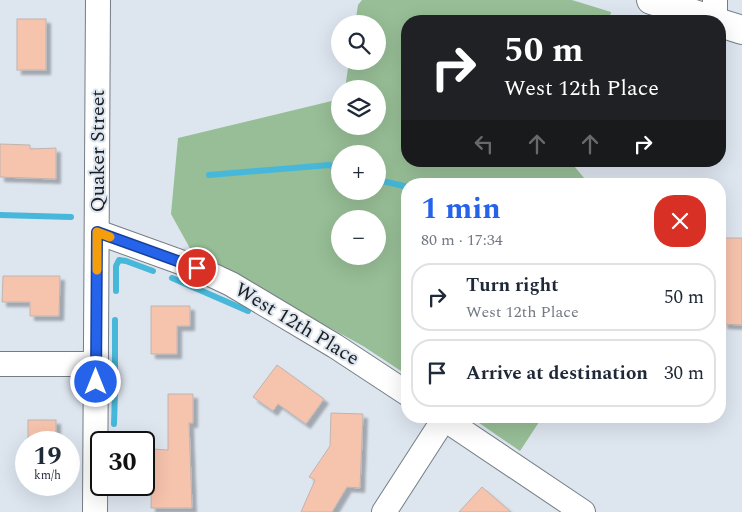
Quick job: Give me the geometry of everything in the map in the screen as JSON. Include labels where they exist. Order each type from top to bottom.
[{"type":"main road","points":[[651,0],[697,15]]},
{"type":"main road","points":[[726,25],[742,30]]},
{"type":"street","name":"Quaker Street","points":[[95,512],[98,0]]},
{"type":"street","points":[[715,0],[716,15]]},
{"type":"street","name":"West 12th Place","points":[[97,232],[197,268],[231,284],[335,346],[401,389]]},
{"type":"street","points":[[0,364],[96,364]]},
{"type":"street","points":[[384,512],[438,423]]},
{"type":"street","points":[[451,423],[583,512]]},
{"type":"green space","points":[[362,0],[572,0],[611,12],[610,15],[401,15],[401,167],[575,167],[584,178],[401,178],[401,371],[363,346],[192,252],[171,214],[178,138],[331,101],[331,135],[386,135],[386,80],[346,80],[348,70],[386,70],[386,15],[356,15],[358,5]]},
{"type":"green space","points":[[479,423],[538,423],[520,451]]},
{"type":"building","points":[[17,19],[46,19],[46,70],[17,70]]},
{"type":"building","points":[[0,144],[30,145],[30,149],[56,148],[56,179],[0,177]]},
{"type":"building","points":[[726,238],[742,238],[742,325],[726,324]]},
{"type":"building","points":[[3,276],[60,276],[59,316],[30,316],[30,302],[2,302]]},
{"type":"building","points":[[151,306],[190,306],[190,326],[177,326],[177,354],[151,354]]},
{"type":"building","points":[[277,365],[324,399],[306,424],[278,404],[273,411],[253,397]]},
{"type":"building","points":[[168,394],[193,394],[193,423],[189,423],[192,508],[151,508],[151,496],[155,496],[155,449],[168,450]]},
{"type":"building","points":[[331,413],[363,414],[360,488],[347,487],[332,512],[301,512],[315,480],[309,477],[330,446]]},
{"type":"building","points":[[28,420],[56,420],[56,431],[28,431]]},
{"type":"building","points":[[482,487],[511,512],[459,512]]},
{"type":"waterway","points":[[209,175],[331,166]]},
{"type":"waterway","points":[[386,182],[401,185]]},
{"type":"waterway","points":[[0,215],[71,217]]},
{"type":"waterway","points":[[116,291],[116,266],[119,260],[153,271]]},
{"type":"waterway","points":[[172,278],[248,311]]},
{"type":"waterway","points":[[115,320],[115,373]]},
{"type":"waterway","points":[[114,424],[115,392]]},
{"type":"slow traffic","points":[[97,270],[97,232],[110,237]]},
{"type":"route","points":[[96,382],[97,232],[197,268]]}]
